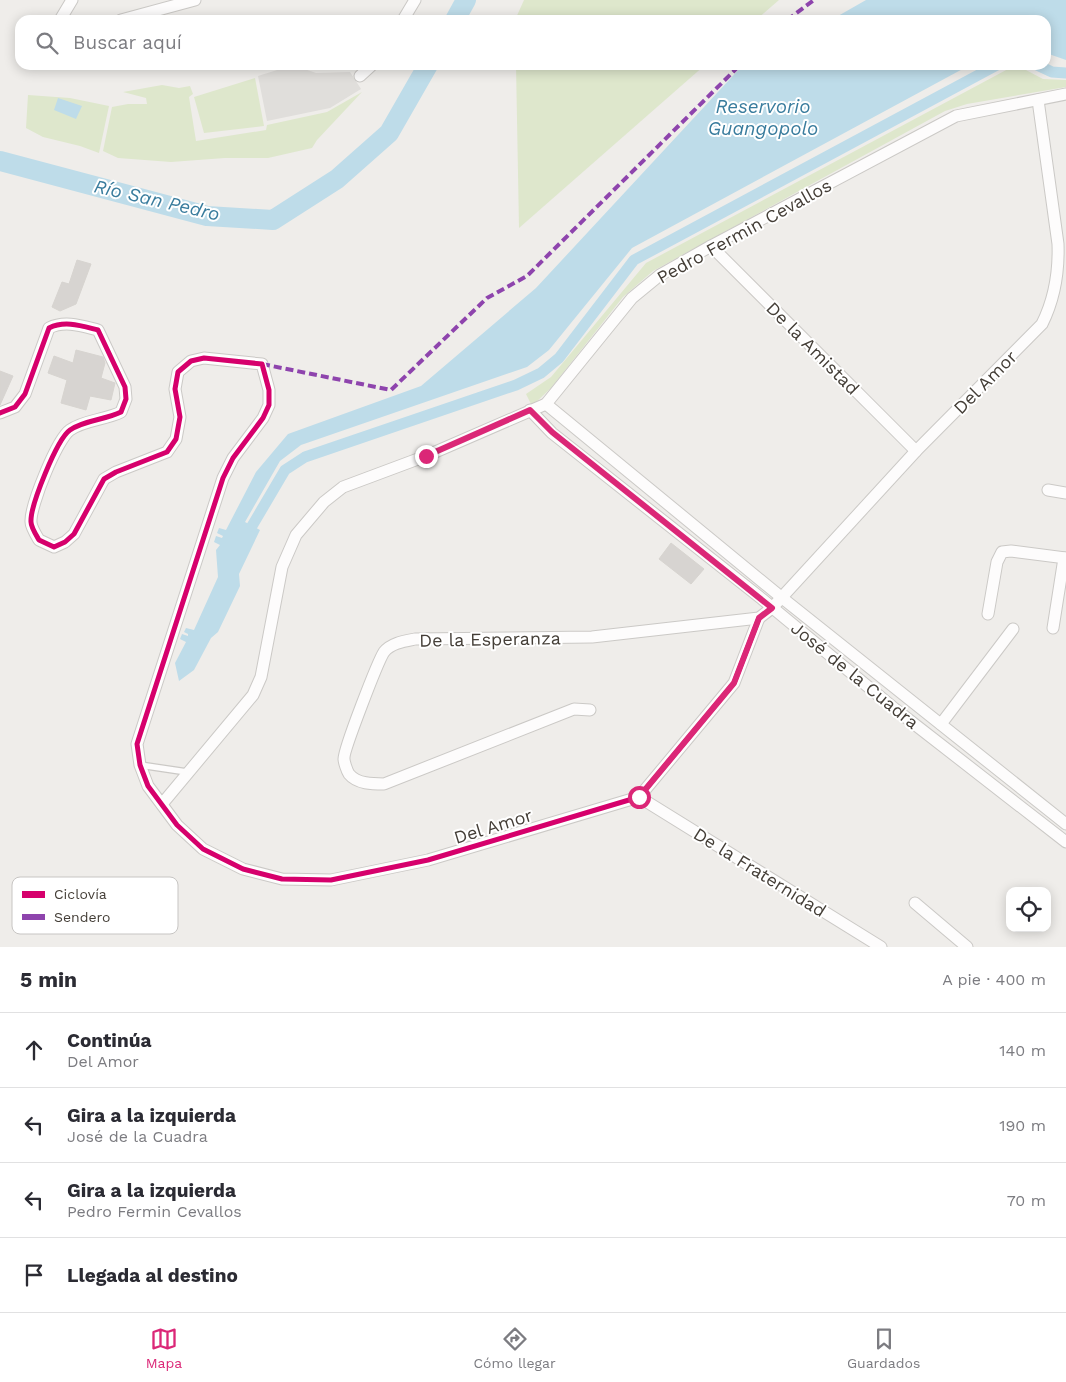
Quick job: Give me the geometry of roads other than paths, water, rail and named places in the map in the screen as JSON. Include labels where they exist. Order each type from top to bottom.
[{"type":"street","points":[[63,15],[72,0]]},
{"type":"street","points":[[140,15],[195,0]]},
{"type":"street","points":[[406,15],[415,0]]},
{"type":"street","points":[[360,76],[367,70]]},
{"type":"street","name":"Pedro Fermin Cevallos","points":[[546,404],[632,298],[660,275],[956,116],[1002,105],[1066,94]]},
{"type":"street","name":"Del Amor","points":[[772,608],[916,451],[1042,324],[1052,305],[1058,272],[1058,244],[1038,100]]},
{"type":"street","name":"De la Amistad","points":[[711,246],[916,451]]},
{"type":"street","name":"Del Amor","points":[[0,413],[15,408],[25,394],[49,328],[58,324],[78,325],[98,330],[124,387],[126,399],[121,412],[70,430],[61,438],[40,488],[31,522],[39,540],[54,546],[65,542],[74,534],[104,479],[116,472],[167,452],[176,439],[180,417],[175,389],[178,372],[192,361],[204,358],[262,364],[269,390],[269,405],[263,418],[233,458],[223,478],[137,744],[140,765],[148,786],[191,840],[220,859],[243,869],[282,878],[308,881],[331,880],[428,860],[639,797]]},
{"type":"street","points":[[162,804],[187,772],[244,709],[253,695],[261,677],[282,567],[296,535],[324,502],[343,487],[426,456],[546,404]]},
{"type":"street","name":"José de la Cuadra","points":[[546,404],[781,597],[1066,824]]},
{"type":"street","name":"José de la Cuadra","points":[[530,410],[552,432],[895,709],[1009,795],[1066,842]]},
{"type":"street","points":[[1048,490],[1066,493]]},
{"type":"street","points":[[656,515],[666,502]]},
{"type":"street","points":[[988,614],[997,562],[1002,552],[1011,550],[1065,558],[1054,628]]},
{"type":"street","points":[[639,797],[734,683],[759,618],[772,608]]},
{"type":"street","name":"De la Esperanza","points":[[590,710],[574,709],[384,784],[371,784],[349,774],[344,758],[375,670],[385,650],[400,642],[415,639],[592,637],[759,618]]},
{"type":"street","points":[[941,724],[1013,629]]},
{"type":"street","points":[[895,709],[905,696]]},
{"type":"street","points":[[1009,795],[1016,784]]},
{"type":"street","name":"De la Fraternidad","points":[[639,797],[881,947]]},
{"type":"street","points":[[915,903],[967,947]]},
{"type":"lane","points":[[140,765],[187,772]]},
{"type":"water","points":[[866,0],[1066,0],[1066,60],[1051,55],[1051,15],[840,15]]},
{"type":"water","name":"Reservorio Guangopolo","points":[[738,70],[961,70],[632,248],[549,350],[527,367],[301,445],[280,461],[245,522],[260,530],[239,574],[240,586],[218,632],[211,638],[194,670],[179,681],[175,663],[186,642],[180,639],[182,634],[188,636],[184,632],[186,628],[194,630],[218,577],[216,550],[220,545],[214,542],[216,536],[222,538],[223,536],[217,533],[219,528],[226,530],[256,472],[288,434],[421,386],[536,288]]},
{"type":"water","points":[[58,98],[82,106],[76,119],[54,110]]},
{"type":"waterway","name":"Río San Pedro","points":[[458,15],[466,0]]},
{"type":"waterway","name":"Río San Pedro","points":[[0,161],[207,216],[273,220],[337,179],[389,133],[425,70]]},
{"type":"waterway","points":[[252,526],[285,470],[305,457],[516,385],[541,373],[559,358],[634,260],[988,70]]},
{"type":"waterway","points":[[1048,70],[1066,73]]}]
